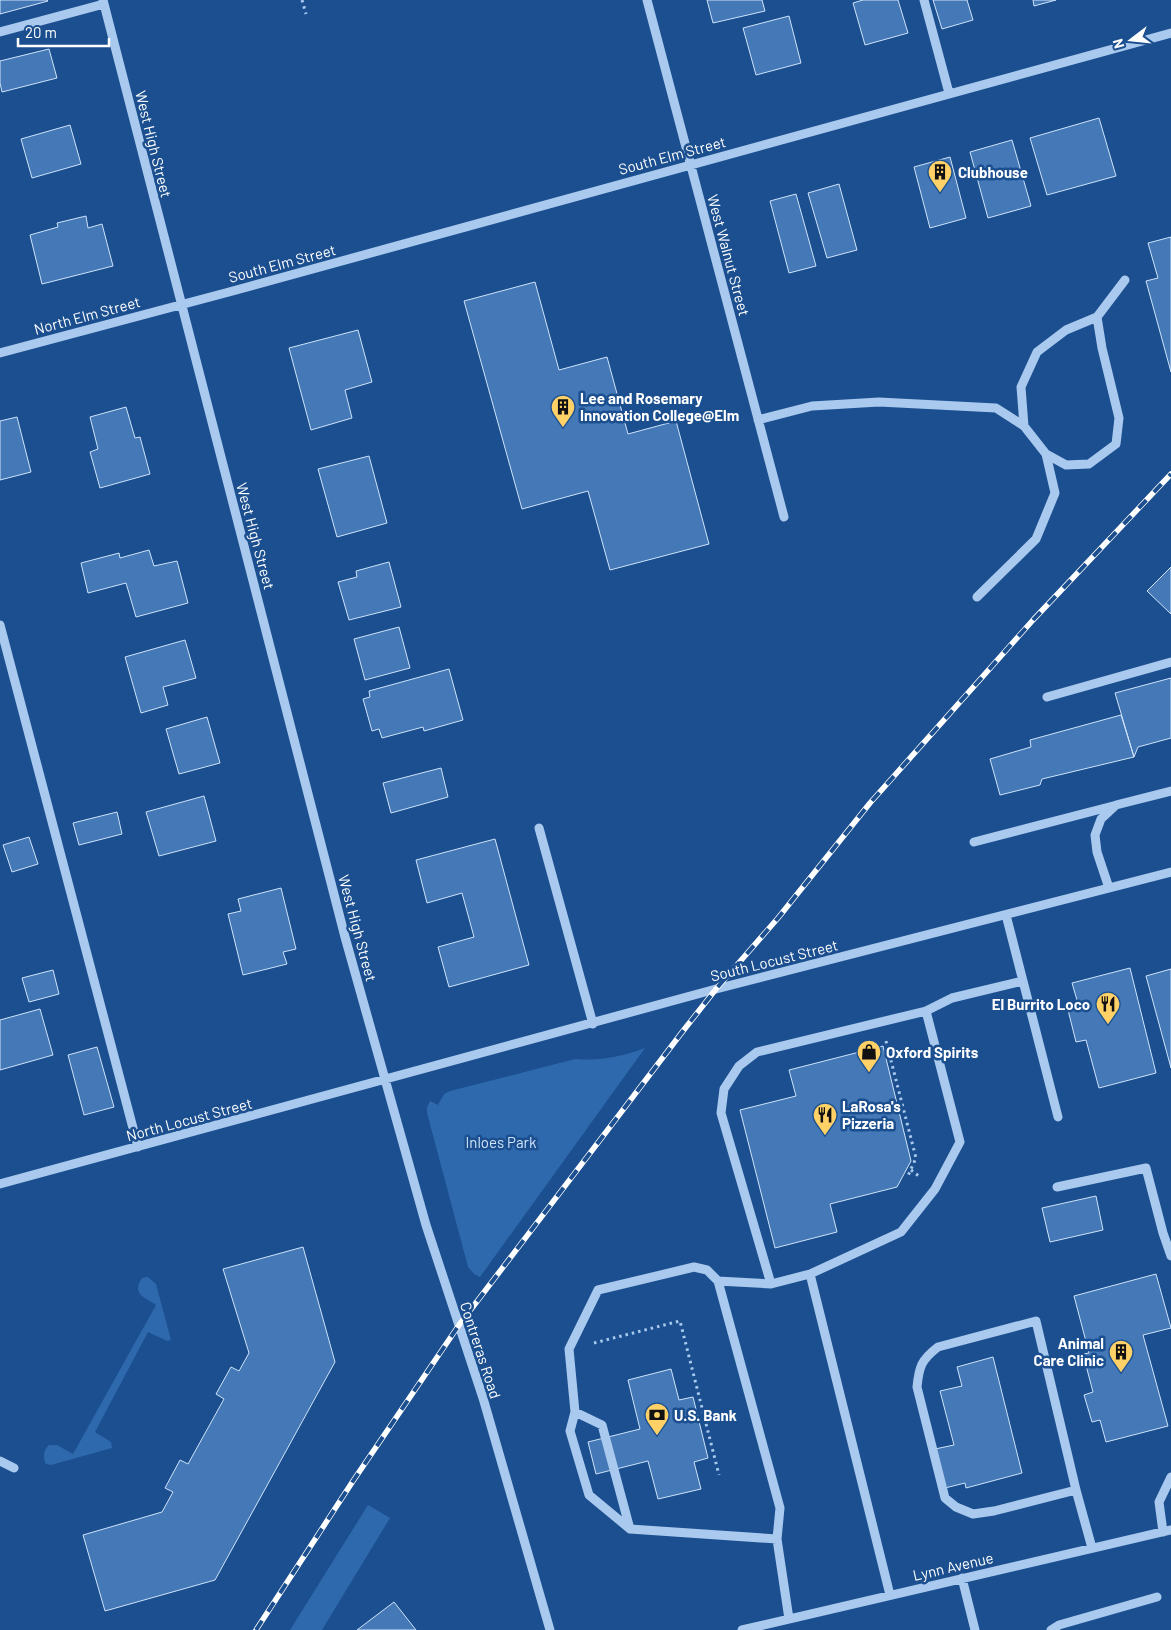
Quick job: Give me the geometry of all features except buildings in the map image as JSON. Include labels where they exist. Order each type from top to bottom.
[{"type":"street","name":"West Walnut Street","points":[[647,0],[784,516]]},
{"type":"street","points":[[924,0],[949,93]]},
{"type":"street","points":[[0,32],[104,2]]},
{"type":"street","name":"West High Street","points":[[104,2],[181,305],[384,1079]]},
{"type":"street","name":"South Elm Street","points":[[181,305],[1171,33]]},
{"type":"street","points":[[1024,426],[1021,387],[1038,352],[1066,330],[1097,317],[1125,280]]},
{"type":"street","name":"North Elm Street","points":[[0,353],[181,305]]},
{"type":"street","points":[[758,420],[812,406],[879,402],[996,408],[1024,426],[1046,454],[1066,465],[1089,464],[1116,444],[1119,418],[1102,348],[1097,317]]},
{"type":"street","points":[[977,598],[1036,539],[1054,493],[1046,454]]},
{"type":"street","points":[[0,626],[138,1147]]},
{"type":"street","points":[[1047,697],[1171,662]]},
{"type":"street","points":[[974,842],[1171,791]]},
{"type":"street","points":[[1109,888],[1097,852],[1095,835],[1101,819],[1116,805]]},
{"type":"street","points":[[539,828],[593,1024]]},
{"type":"street","name":"South Locust Street","points":[[384,1079],[593,1024],[716,989],[1171,872]]},
{"type":"street","points":[[1006,915],[1058,1117]]},
{"type":"street","points":[[771,1284],[721,1113],[724,1088],[738,1066],[758,1052],[926,1010],[952,998],[1023,981]]},
{"type":"street","points":[[718,1281],[771,1284],[810,1274],[901,1232],[935,1189],[960,1142],[926,1010]]},
{"type":"street","name":"North Locust Street","points":[[0,1184],[384,1079]]},
{"type":"street","name":"Contreras Road","points":[[384,1079],[426,1225],[483,1398],[550,1630]]},
{"type":"street","points":[[1057,1188],[1146,1168],[1171,1256]]},
{"type":"street","points":[[777,1539],[630,1530],[589,1495],[570,1431],[575,1412],[569,1349],[598,1290],[694,1267],[707,1270],[718,1281],[780,1508],[777,1539],[789,1619]]},
{"type":"street","points":[[810,1274],[890,1595]]},
{"type":"street","points":[[1076,1490],[994,1511],[973,1514],[956,1508],[945,1498],[917,1387],[919,1369],[926,1356],[938,1347],[1036,1321],[1076,1490],[1092,1548]]},
{"type":"street","points":[[575,1412],[602,1425],[630,1530]]},
{"type":"street","points":[[0,1461],[14,1468]]},
{"type":"street","points":[[1167,1531],[1158,1502],[1171,1477]]},
{"type":"street","name":"Lynn Avenue","points":[[742,1630],[1167,1531]]},
{"type":"street","points":[[962,1578],[975,1630]]},
{"type":"street","points":[[1051,1630],[1059,1625],[1157,1597]]},
{"type":"path","points":[[302,0],[306,14]]},
{"type":"path","points":[[885,1020],[886,1041],[916,1158],[907,1178]]},
{"type":"path","points":[[569,1349],[680,1321],[719,1475]]},
{"type":"green space","name":"Inloes Park","points":[[645,1048],[480,1277],[474,1274],[468,1267],[427,1113],[430,1101],[438,1105],[444,1094],[450,1091],[575,1059],[610,1058]]},
{"type":"green space","points":[[148,1277],[156,1284],[171,1340],[167,1341],[148,1332],[95,1432],[111,1442],[112,1448],[51,1465],[46,1464],[44,1454],[49,1445],[57,1445],[73,1454],[156,1305],[139,1292],[138,1288],[142,1278]]},
{"type":"green space","points":[[368,1505],[390,1518],[322,1630],[290,1630]]},
{"type":"railway","points":[[256,1630],[353,1481],[459,1325],[716,989],[778,918],[870,803],[1033,620],[1171,474]]},
{"type":"place","name":"Clubhouse","points":[[940,193]]},
{"type":"place","name":"Lee and Rosemary Innovation College@Elm","points":[[563,428]]},
{"type":"place","name":"El Burrito Loco","points":[[1108,1025]]},
{"type":"place","name":"Oxford Spirits","points":[[869,1073]]},
{"type":"place","name":"LaRosa's Pizzeria","points":[[825,1136]]},
{"type":"place","name":"Animal Care Clinic","points":[[1121,1373]]},
{"type":"place","name":"U.S. Bank","points":[[657,1436]]}]
